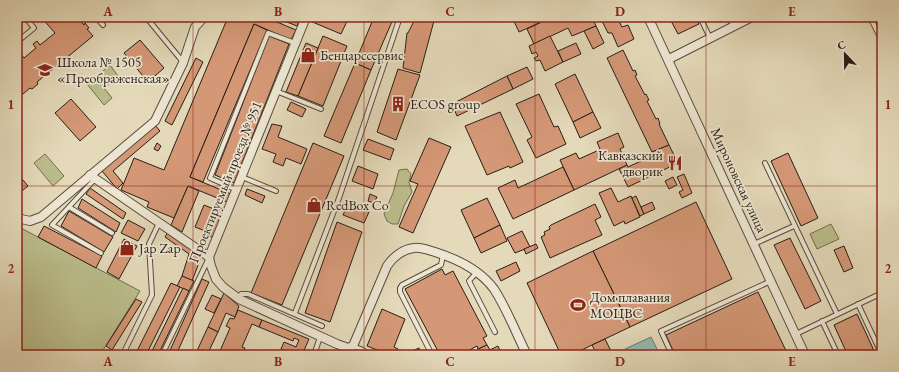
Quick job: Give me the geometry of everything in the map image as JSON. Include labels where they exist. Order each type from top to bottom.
[{"type":"street","points":[[17,218],[30,221],[40,217],[93,177],[155,121],[184,63],[195,27],[204,17]]},
{"type":"street","name":"Проектируемый проезд № 951","points":[[210,257],[296,38],[306,17]]},
{"type":"street","name":"Мироновская улица","points":[[648,17],[805,355]]},
{"type":"street","points":[[668,59],[752,17]]},
{"type":"street","points":[[93,177],[210,257],[215,282],[239,299],[348,348],[353,346],[384,270],[390,262],[404,251],[414,248],[424,249],[444,255],[459,261],[477,272],[494,289],[527,355]]},
{"type":"lane","points":[[17,42],[34,28],[25,17]]},
{"type":"lane","points":[[96,17],[103,25]]},
{"type":"lane","points":[[146,17],[184,63]]},
{"type":"lane","points":[[295,314],[339,198],[400,17]]},
{"type":"lane","points":[[700,17],[710,38]]},
{"type":"lane","points":[[729,17],[734,26]]},
{"type":"lane","points":[[870,17],[882,41]]},
{"type":"lane","points":[[237,190],[210,178],[268,33],[296,38]]},
{"type":"lane","points":[[276,91],[321,109]]},
{"type":"lane","points":[[764,163],[837,314]]},
{"type":"lane","points":[[93,177],[69,207],[52,225],[101,253]]},
{"type":"lane","points":[[242,177],[276,190]]},
{"type":"lane","points":[[69,207],[112,233]]},
{"type":"lane","points":[[123,354],[152,295],[149,244],[159,223]]},
{"type":"lane","points":[[754,244],[794,226]]},
{"type":"lane","points":[[432,355],[400,292],[400,288],[402,285],[441,265],[444,255]]},
{"type":"lane","name":"Проектируемый проезд № 951","points":[[162,355],[210,257]]},
{"type":"lane","points":[[477,272],[469,281],[495,332]]},
{"type":"lane","points":[[672,355],[661,331],[771,281]]},
{"type":"lane","points":[[796,334],[882,293]]},
{"type":"lane","points":[[239,299],[241,294],[248,294],[322,326]]},
{"type":"lane","points":[[858,304],[882,355]]},
{"type":"lane","points":[[822,321],[838,355]]},
{"type":"lane","points":[[314,355],[321,336]]},
{"type":"lane","points":[[353,346],[363,350],[369,355]]},
{"type":"green space","points":[[110,65],[118,76],[104,88],[112,98],[104,105],[87,84]]},
{"type":"green space","points":[[45,154],[64,176],[53,186],[34,163]]},
{"type":"green space","points":[[407,169],[411,174],[409,182],[412,192],[404,206],[398,224],[392,224],[387,221],[384,214],[393,193],[399,170]]},
{"type":"green space","points":[[831,224],[839,239],[817,249],[810,234]]},
{"type":"green space","points":[[17,226],[140,291],[100,355],[17,355]]},
{"type":"water","points":[[651,337],[660,355],[628,355],[625,349]]},
{"type":"building","points":[[41,17],[79,17],[78,18],[84,25],[85,23],[89,28],[87,29],[93,36],[37,82],[38,84],[32,89],[30,88],[17,99],[17,64],[21,61],[17,57],[21,54],[24,58],[36,48],[33,44],[37,41],[40,45],[55,33]]},
{"type":"building","points":[[228,17],[265,17],[296,30],[291,40],[254,24],[190,177],[231,194],[227,202],[188,186],[174,218],[147,207],[149,202],[121,190],[134,158],[164,170]]},
{"type":"building","points":[[274,17],[298,17],[300,18],[297,26]]},
{"type":"building","points":[[311,17],[349,17],[341,34],[310,21]]},
{"type":"building","points":[[374,17],[394,17],[371,70],[355,63]]},
{"type":"building","name":"ECOS group","points":[[416,17],[435,17],[420,73],[403,68],[407,33]]},
{"type":"building","points":[[512,17],[552,17],[519,32]]},
{"type":"building","points":[[552,17],[592,17],[596,26],[572,36],[568,28],[534,44],[527,29]]},
{"type":"building","points":[[600,17],[617,17],[622,27],[628,25],[634,39],[618,47],[612,33],[608,33]]},
{"type":"building","points":[[669,17],[696,17],[699,24],[678,34]]},
{"type":"building","points":[[254,24],[267,30],[203,182],[190,177]]},
{"type":"building","points":[[596,26],[604,43],[593,49],[584,31]]},
{"type":"building","points":[[269,36],[289,44],[234,183],[215,175]]},
{"type":"building","points":[[323,36],[347,46],[323,106],[298,96]]},
{"type":"building","points":[[550,36],[563,62],[545,71],[540,60],[536,61],[534,58],[538,56],[536,52],[532,54],[529,46]]},
{"type":"building","points":[[140,40],[164,68],[148,82],[124,53]]},
{"type":"building","points":[[306,43],[318,48],[298,96],[286,92]]},
{"type":"building","points":[[576,43],[581,54],[563,62],[558,51]]},
{"type":"building","points":[[623,50],[633,71],[635,70],[637,75],[635,76],[649,100],[647,101],[656,119],[658,118],[659,124],[669,145],[652,152],[607,58]]},
{"type":"building","points":[[196,58],[203,62],[172,125],[165,121]]},
{"type":"building","points":[[355,63],[371,70],[341,143],[324,136]]},
{"type":"building","points":[[527,67],[533,79],[513,89],[507,76]]},
{"type":"building","name":"ECOS group","points":[[398,69],[420,75],[396,140],[377,132]]},
{"type":"building","points":[[575,74],[593,112],[573,122],[555,84]]},
{"type":"building","points":[[507,76],[513,89],[457,116],[452,104]]},
{"type":"building","points":[[539,94],[554,127],[558,126],[566,144],[536,158],[527,140],[532,137],[516,104]]},
{"type":"building","points":[[71,99],[96,127],[80,141],[55,113]]},
{"type":"building","points":[[291,102],[306,109],[302,117],[287,110]]},
{"type":"building","points":[[500,112],[523,162],[510,168],[509,166],[487,175],[465,126]]},
{"type":"building","points":[[593,112],[601,128],[580,138],[573,122]]},
{"type":"building","points":[[272,124],[282,126],[278,137],[307,149],[301,164],[286,158],[283,166],[273,162],[276,154],[262,149]]},
{"type":"building","points":[[155,125],[160,131],[113,171],[123,183],[117,189],[102,171]]},
{"type":"building","points":[[618,133],[624,147],[620,149],[627,165],[574,190],[560,160],[576,153],[579,159],[599,150],[600,149],[597,142]]},
{"type":"building","points":[[429,138],[451,147],[413,233],[399,227],[418,184],[410,181]]},
{"type":"building","points":[[368,139],[394,149],[390,160],[363,150]]},
{"type":"building","points":[[157,143],[161,146],[158,151],[154,149]]},
{"type":"building","points":[[313,143],[344,156],[282,305],[251,293]]},
{"type":"building","points":[[669,145],[678,163],[628,187],[619,169],[627,165],[628,167],[654,155],[652,152]]},
{"type":"building","points":[[788,153],[818,218],[801,226],[771,161]]},
{"type":"building","points":[[358,166],[378,174],[373,189],[352,181]]},
{"type":"building","points":[[563,167],[574,190],[513,219],[498,188],[515,180],[518,188]]},
{"type":"building","points":[[17,173],[28,186],[17,195]]},
{"type":"building","points":[[684,174],[692,193],[682,198],[679,192],[683,190],[677,177]]},
{"type":"building","points":[[673,177],[677,185],[669,189],[665,181]]},
{"type":"building","points":[[188,186],[199,191],[182,232],[171,225]]},
{"type":"building","points":[[90,188],[126,213],[123,219],[86,194]]},
{"type":"building","points":[[611,188],[618,202],[631,196],[640,217],[625,224],[624,221],[614,226],[599,193]]},
{"type":"building","points":[[247,189],[265,196],[262,203],[245,195]]},
{"type":"building","points":[[370,194],[377,197],[374,203],[368,201]]},
{"type":"building","points":[[636,196],[644,214],[640,216],[632,198]]},
{"type":"building","points":[[487,198],[500,225],[474,238],[461,210]]},
{"type":"building","points":[[82,199],[120,223],[116,232],[78,208]]},
{"type":"building","points":[[652,202],[655,209],[644,214],[641,207]]},
{"type":"building","points":[[696,202],[732,279],[630,327],[593,251]]},
{"type":"building","points":[[348,204],[369,212],[364,223],[343,215]]},
{"type":"building","points":[[595,204],[601,217],[595,220],[602,235],[550,258],[541,237],[545,235],[544,232],[550,229],[549,227],[551,225]]},
{"type":"building","points":[[204,205],[214,209],[205,231],[195,227]]},
{"type":"building","points":[[217,209],[225,212],[214,238],[207,235]]},
{"type":"building","points":[[69,211],[113,237],[104,252],[61,226]]},
{"type":"building","points":[[128,220],[145,229],[138,241],[121,233]]},
{"type":"building","points":[[337,222],[362,232],[330,322],[305,313]]},
{"type":"building","points":[[500,225],[507,241],[481,253],[474,238]]},
{"type":"building","points":[[44,226],[102,256],[96,268],[38,237]]},
{"type":"building","points":[[522,231],[530,247],[515,253],[507,238]]},
{"type":"building","points":[[168,232],[202,255],[192,281],[182,276],[189,254],[165,237]]},
{"type":"building","points":[[790,238],[821,301],[805,309],[774,245]]},
{"type":"building","points":[[124,239],[137,246],[119,279],[107,272]]},
{"type":"building","points":[[536,244],[538,248],[526,254],[524,249]]},
{"type":"building","points":[[844,246],[853,268],[844,272],[834,250]]},
{"type":"building","name":"Дом плавания МОЦВС","points":[[593,251],[630,327],[571,355],[561,355],[527,283]]},
{"type":"building","points":[[516,262],[520,271],[501,281],[496,271]]},
{"type":"building","points":[[442,269],[445,275],[453,271],[487,336],[483,338],[487,345],[478,349],[477,346],[460,355],[440,355],[405,289]]},
{"type":"building","points":[[182,276],[194,281],[189,291],[177,286]]},
{"type":"building","points":[[202,279],[209,282],[176,355],[168,355]]},
{"type":"building","points":[[171,283],[180,287],[146,355],[135,355]]},
{"type":"building","points":[[183,288],[189,291],[158,355],[150,355]]},
{"type":"building","points":[[758,292],[788,355],[675,355],[666,335]]},
{"type":"building","points":[[224,293],[239,306],[235,317],[226,313],[218,332],[208,327]]},
{"type":"building","points":[[212,295],[221,299],[214,313],[205,309]]},
{"type":"building","points":[[136,299],[142,302],[112,350],[106,346]]},
{"type":"building","points":[[382,309],[405,319],[394,347],[398,349],[396,355],[390,355],[367,346]]},
{"type":"building","points":[[238,310],[262,320],[259,327],[252,324],[242,347],[245,348],[243,352],[251,355],[220,355],[220,351],[230,328],[226,326],[230,318],[234,319]]},
{"type":"building","points":[[857,314],[876,355],[848,355],[844,347],[834,325]]},
{"type":"building","points":[[262,320],[309,339],[302,355],[297,355],[281,349],[284,342],[296,347],[299,340],[294,338],[293,341],[259,327]]},
{"type":"building","points":[[208,327],[218,332],[207,355],[195,355]]},
{"type":"building","points":[[605,339],[613,355],[597,355],[592,345]]},
{"type":"building","points":[[487,345],[490,350],[498,346],[502,355],[481,355],[478,349]]},
{"type":"building","points":[[419,348],[421,355],[413,355],[412,351]]},
{"type":"building","points":[[261,351],[269,355],[256,355],[257,352],[260,353]]},
{"type":"building","points":[[287,351],[297,355],[285,355]]},
{"type":"place","name":"Бенцарссервис","points":[[308,55]]},
{"type":"place","name":"Школа № 1505 «Преображенская»","points":[[45,70]]},
{"type":"place","name":"ECOS group","points":[[398,104]]},
{"type":"place","name":"Кавказский дворик","points":[[675,163]]},
{"type":"place","name":"RedBox Co","points":[[314,205]]},
{"type":"place","name":"Jap Zap","points":[[127,248]]},
{"type":"place","name":"Дом плавания МОЦВС","points":[[578,305]]}]
